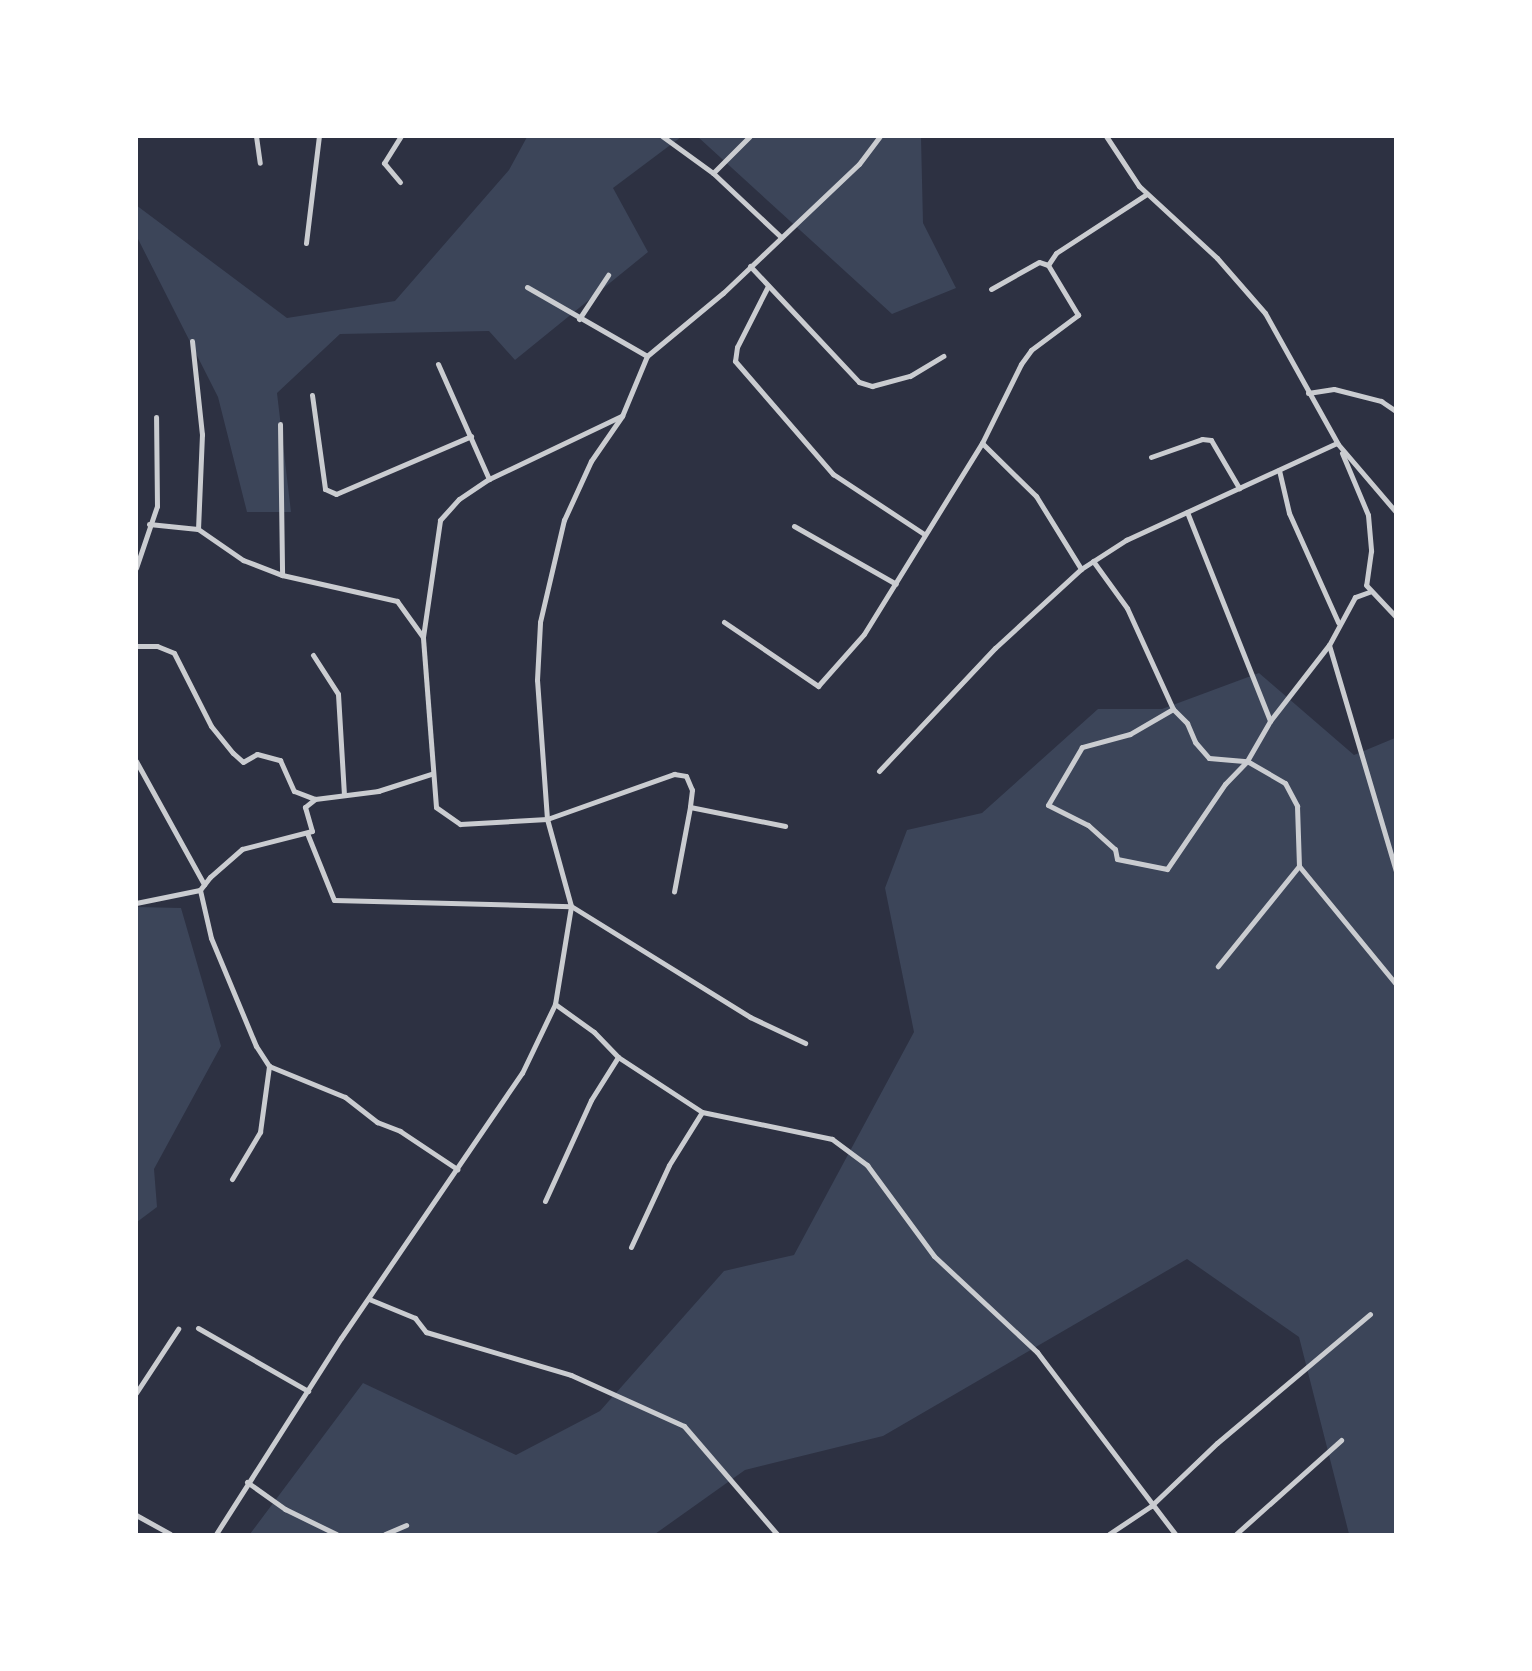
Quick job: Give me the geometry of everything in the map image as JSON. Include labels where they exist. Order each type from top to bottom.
[{"type":"street","points":[[256,136],[260,163]]},
{"type":"street","points":[[306,243],[318,136]]},
{"type":"street","points":[[400,182],[384,163],[401,136]]},
{"type":"street","points":[[663,136],[713,173],[781,237]]},
{"type":"street","points":[[713,173],[750,136]]},
{"type":"street","points":[[216,1535],[247,1482],[522,1073],[555,1004],[571,906],[548,818],[537,680],[540,622],[564,520],[591,461],[622,416],[646,356],[750,266],[859,164],[880,136]]},
{"type":"street","points":[[1107,136],[1147,194],[1217,258],[1265,313],[1337,443],[1368,515],[1369,592],[1395,617]]},
{"type":"street","points":[[1048,265],[1056,253],[1147,194]]},
{"type":"street","points":[[724,622],[818,686],[864,634],[982,443],[1026,357],[1078,315],[1048,265],[1039,262],[991,289]]},
{"type":"street","points":[[750,266],[859,382],[872,386],[910,376],[943,356]]},
{"type":"street","points":[[579,319],[608,275]]},
{"type":"street","points":[[768,286],[737,347],[735,361],[833,474],[924,534]]},
{"type":"street","points":[[527,287],[646,356]]},
{"type":"street","points":[[192,341],[202,434],[198,529]]},
{"type":"street","points":[[438,364],[489,480]]},
{"type":"street","points":[[1308,393],[1334,389],[1381,401],[1395,411]]},
{"type":"street","points":[[312,396],[325,489],[336,494],[471,436]]},
{"type":"street","points":[[136,568],[157,506],[156,416]]},
{"type":"street","points":[[622,416],[489,480],[459,499],[440,520],[423,637],[431,774],[436,807],[460,824],[548,818],[681,774],[690,784],[690,807],[674,892]]},
{"type":"street","points":[[280,424],[282,575]]},
{"type":"street","points":[[1151,457],[1202,439],[1211,440],[1239,488]]},
{"type":"street","points":[[982,443],[1036,496],[1081,569]]},
{"type":"street","points":[[879,771],[975,668],[1081,569],[1126,540],[1337,443]]},
{"type":"street","points":[[1337,443],[1395,512]]},
{"type":"street","points":[[1279,470],[1289,513],[1338,622]]},
{"type":"street","points":[[1186,512],[1270,721]]},
{"type":"street","points":[[149,524],[198,529],[243,560],[282,575],[397,601],[423,637]]},
{"type":"street","points":[[794,526],[896,584]]},
{"type":"street","points":[[1093,561],[1127,608],[1173,709],[1209,758],[1247,761],[1289,789],[1297,806],[1298,866],[1395,984]]},
{"type":"street","points":[[1173,709],[1130,734],[1082,747],[1048,805],[1088,825],[1115,849],[1117,859],[1167,869],[1225,784],[1247,761],[1270,721],[1329,645],[1338,622],[1355,597],[1369,592]]},
{"type":"street","points":[[1329,645],[1395,871]]},
{"type":"street","points":[[136,646],[156,646],[174,653],[211,726],[233,753],[243,762],[257,754],[280,760],[294,791],[315,799]]},
{"type":"street","points":[[313,655],[338,694],[344,794]]},
{"type":"street","points":[[136,761],[202,887],[204,917],[235,999],[270,1066],[260,1132],[232,1179]]},
{"type":"street","points":[[136,903],[202,887],[242,849],[312,831],[305,807],[315,799],[378,791],[431,774]]},
{"type":"street","points":[[690,807],[785,826]]},
{"type":"street","points":[[307,833],[334,900],[571,906],[750,1017],[806,1043]]},
{"type":"street","points":[[1218,966],[1298,866]]},
{"type":"street","points":[[555,1004],[594,1032],[618,1057],[702,1112],[832,1139],[867,1165],[934,1256],[1037,1352],[1175,1535]]},
{"type":"street","points":[[545,1201],[591,1100],[618,1057]]},
{"type":"street","points":[[270,1066],[345,1097],[377,1122],[400,1131],[457,1170]]},
{"type":"street","points":[[631,1247],[669,1165],[702,1112]]},
{"type":"street","points":[[369,1298],[415,1318],[426,1332],[571,1376],[684,1426],[777,1535]]},
{"type":"street","points":[[1110,1535],[1152,1506],[1217,1443],[1370,1314]]},
{"type":"street","points":[[198,1328],[309,1391]]},
{"type":"street","points":[[136,1393],[178,1329]]},
{"type":"street","points":[[1236,1535],[1342,1440]]},
{"type":"street","points":[[247,1482],[285,1509],[336,1535]]},
{"type":"street","points":[[136,1515],[170,1535]]},
{"type":"street","points":[[384,1535],[406,1525]]},
{"type":"shaded area","points":[[527,137],[681,137],[613,188],[648,252],[515,360],[489,331],[340,334],[277,393],[291,512],[247,512],[218,397],[137,237],[136,205],[287,318],[395,301],[509,170]]},
{"type":"shaded area","points":[[698,137],[921,137],[923,223],[956,288],[892,314]]},
{"type":"shaded area","points":[[1259,673],[1354,755],[1395,738],[1395,1534],[1349,1534],[1299,1337],[1187,1259],[883,1436],[745,1470],[655,1534],[250,1534],[363,1383],[516,1455],[600,1411],[724,1271],[794,1255],[914,1032],[885,888],[907,830],[982,813],[1098,709],[1162,709]]},
{"type":"shaded area","points":[[137,907],[181,908],[221,1046],[154,1169],[157,1207],[137,1222]]}]
